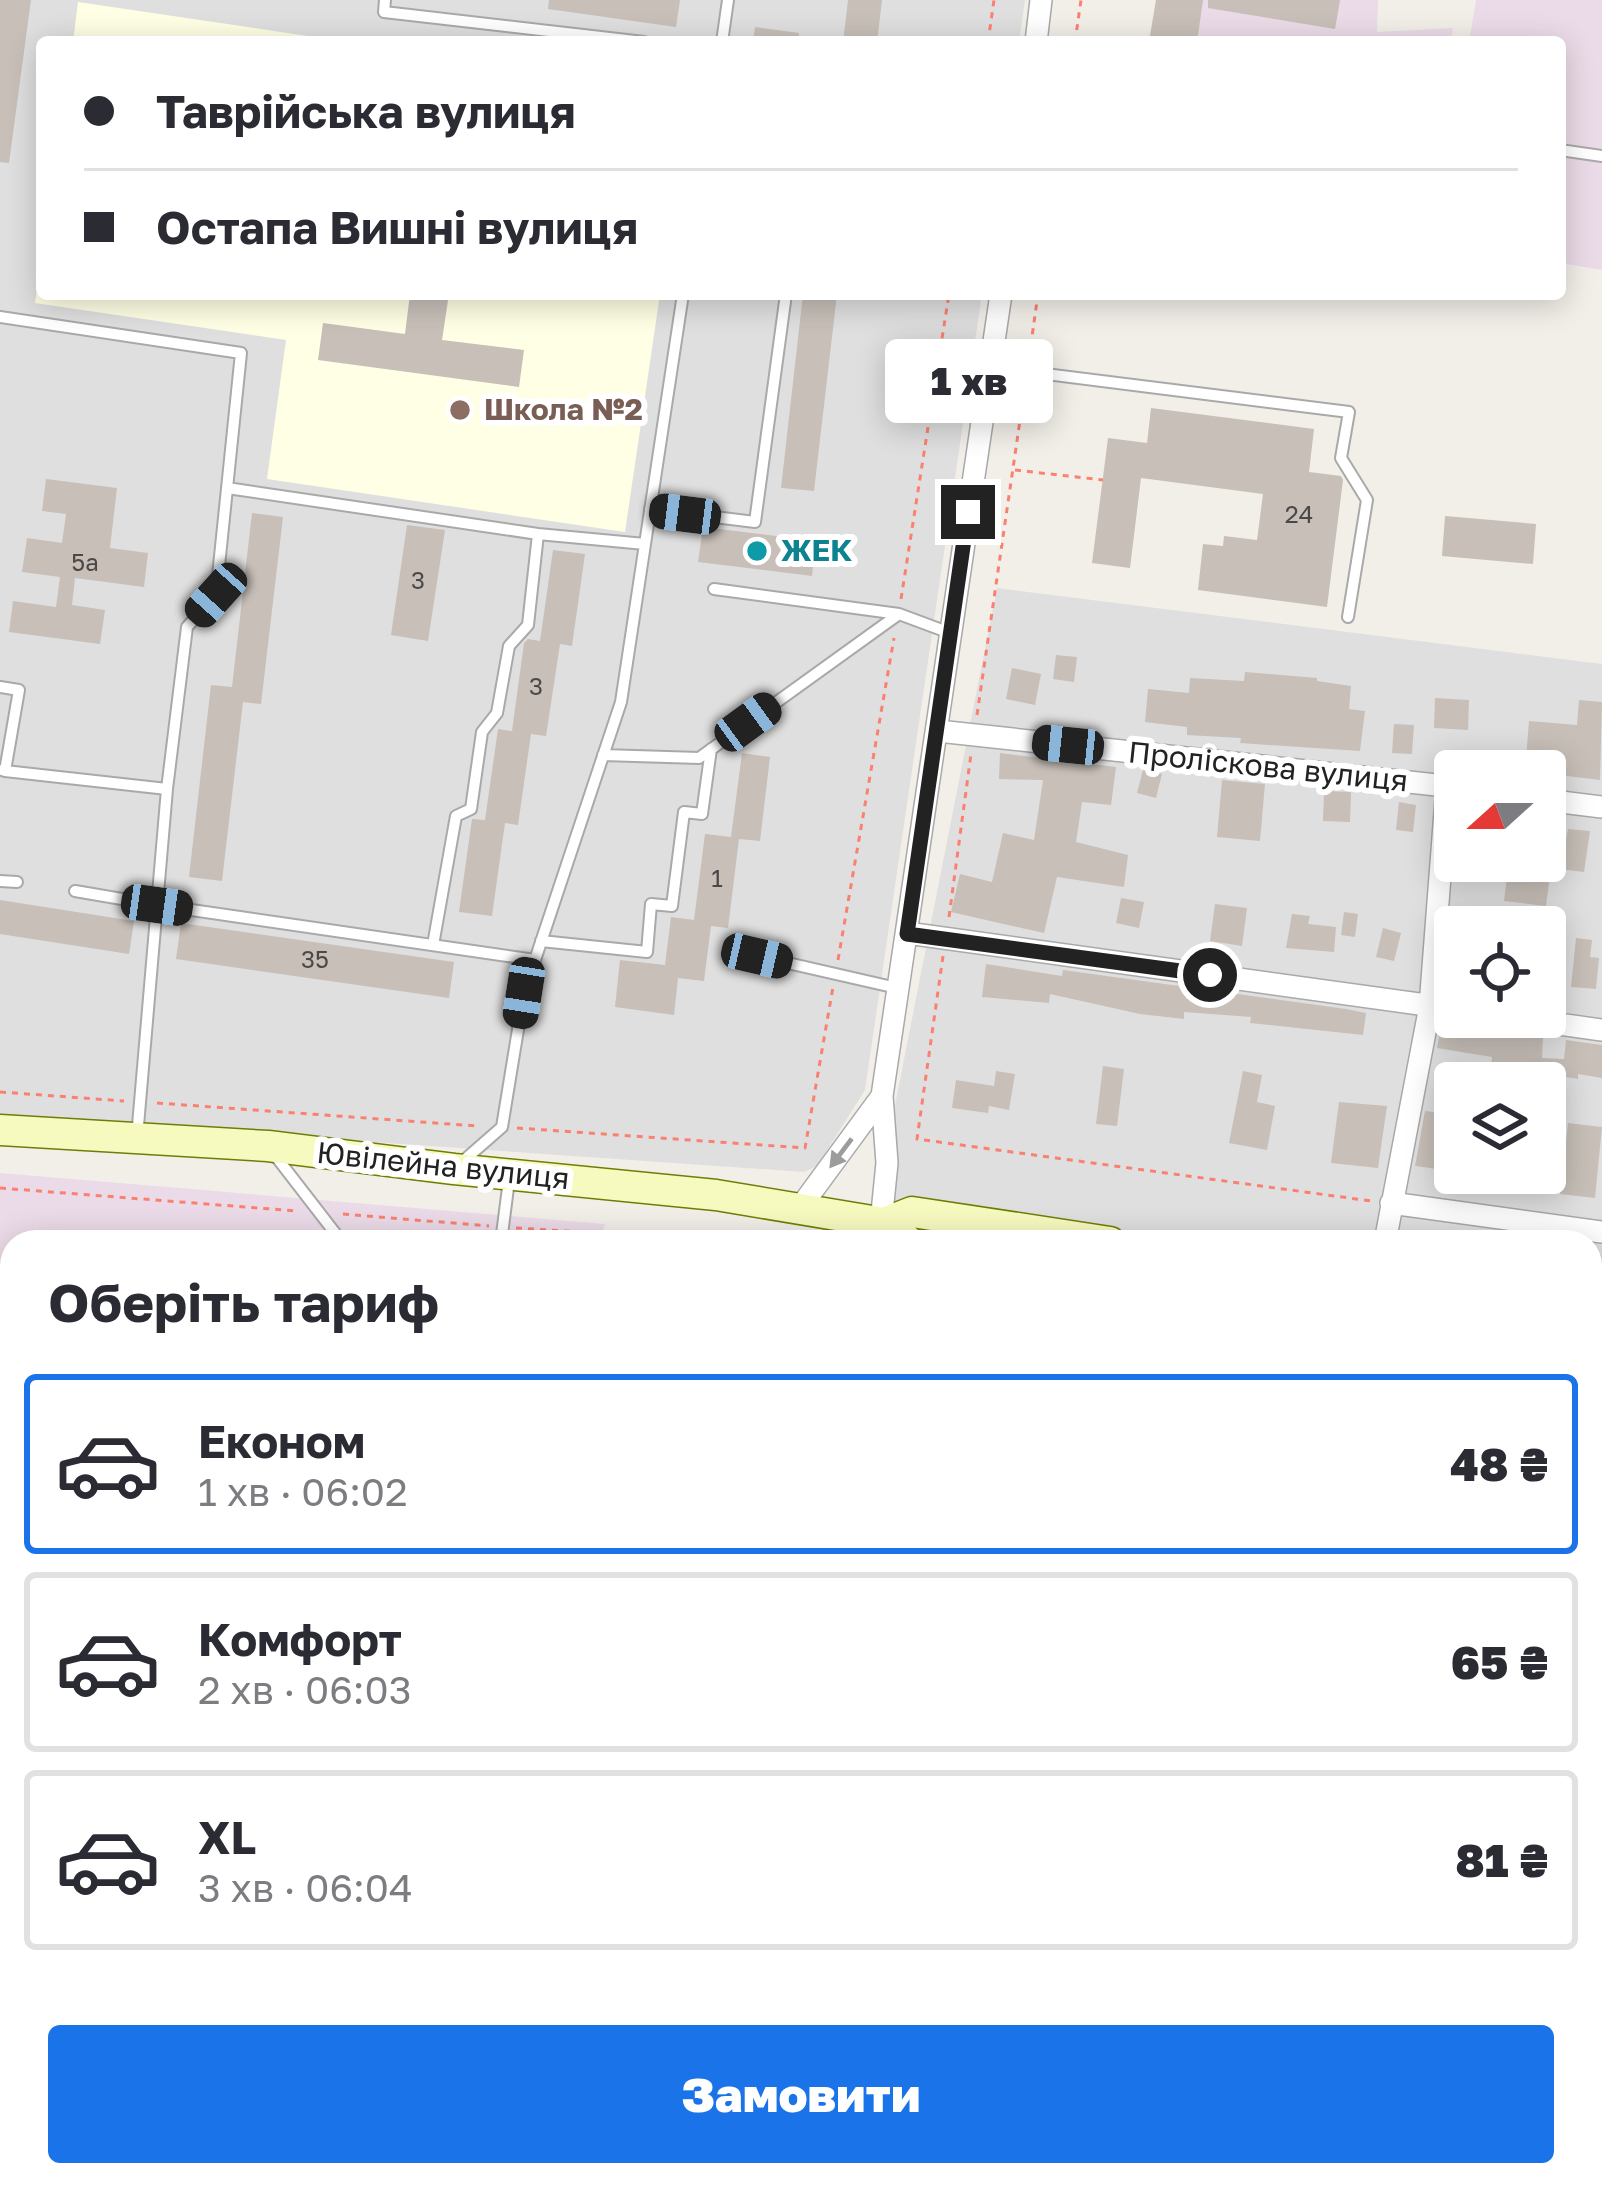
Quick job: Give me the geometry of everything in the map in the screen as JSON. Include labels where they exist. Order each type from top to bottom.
[{"type":"street","points":[[1037,36],[1041,0]]},
{"type":"street","points":[[882,1230],[886,1162],[882,1096],[1000,300]]},
{"type":"street","name":"Проліскова вулиця","points":[[938,731],[1434,784]]},
{"type":"street","points":[[1566,803],[1602,808]]},
{"type":"street","points":[[1386,1230],[1430,1006],[1442,882]]},
{"type":"street","points":[[907,934],[1434,1007]]},
{"type":"street","points":[[1566,1025],[1602,1030]]},
{"type":"street","points":[[799,1209],[882,1096]]},
{"type":"street","name":"Ювілейна вулиця","points":[[0,1130],[268,1146],[650,1186],[799,1209],[875,1230]]},
{"type":"street","points":[[1391,1203],[1587,1230]]},
{"type":"street","name":"Ювілейна вулиця","points":[[885,1230],[912,1212],[1031,1230]]},
{"type":"lane","points":[[386,0],[384,12],[592,36]]},
{"type":"lane","points":[[723,36],[728,0]]},
{"type":"lane","points":[[1566,151],[1602,156]]},
{"type":"lane","points":[[454,1169],[502,1127],[524,993],[621,702],[682,300]]},
{"type":"lane","points":[[650,509],[754,522],[785,300]]},
{"type":"lane","points":[[0,317],[241,353],[216,595],[188,627],[167,789],[136,1139]]},
{"type":"lane","points":[[990,367],[1349,412],[1341,458],[1367,500],[1348,617]]},
{"type":"lane","points":[[227,488],[538,534],[645,544]]},
{"type":"lane","points":[[433,945],[456,816],[471,809],[482,732],[497,713],[509,646],[528,625],[538,534]]},
{"type":"lane","points":[[714,589],[898,614],[950,633]]},
{"type":"lane","points":[[603,755],[700,758],[898,614]]},
{"type":"lane","points":[[0,687],[19,690],[2,770],[167,789]]},
{"type":"lane","points":[[541,941],[647,952],[651,904],[672,906],[684,812],[702,814],[711,749]]},
{"type":"lane","points":[[0,881],[17,882]]},
{"type":"lane","points":[[75,891],[535,960]]},
{"type":"lane","points":[[757,956],[897,988]]},
{"type":"lane","points":[[268,1146],[331,1230]]},
{"type":"lane","points":[[503,1230],[510,1174]]},
{"type":"path","points":[[989,36],[994,0]]},
{"type":"path","points":[[1076,36],[1081,0]]},
{"type":"path","points":[[0,1092],[805,1148],[948,300]]},
{"type":"path","points":[[1037,300],[916,1139],[1391,1203]]},
{"type":"path","points":[[1013,470],[1103,480]]},
{"type":"path","points":[[0,1188],[281,1210]]},
{"type":"shaded area","points":[[0,0],[1025,0],[1020,36],[36,36],[36,300],[981,300],[865,1090],[817,1166],[804,1172],[0,1116]]},
{"type":"shaded area","points":[[1156,0],[1378,0],[1377,32],[1453,28],[1451,36],[1150,36]]},
{"type":"shaded area","points":[[1476,0],[1602,0],[1602,270],[1566,264],[1566,36],[1470,36]]},
{"type":"shaded area","points":[[78,2],[308,36],[74,36]]},
{"type":"shaded area","name":"Школа №2","points":[[36,296],[36,300],[659,300],[625,532],[267,479],[286,340],[35,303]]},
{"type":"shaded area","points":[[997,588],[1602,664],[1602,1230],[870,1230]]},
{"type":"shaded area","points":[[0,1173],[605,1224],[603,1230],[0,1230]]},
{"type":"building","points":[[0,0],[31,0],[9,163],[0,162]]},
{"type":"building","points":[[549,0],[680,0],[676,27],[548,9]]},
{"type":"building","points":[[848,0],[882,0],[878,36],[844,36]]},
{"type":"building","points":[[1156,0],[1203,0],[1198,36],[1150,36]]},
{"type":"building","points":[[1208,0],[1340,0],[1335,29],[1208,8]]},
{"type":"building","points":[[755,27],[799,33],[799,36],[754,36]]},
{"type":"building","points":[[409,300],[448,300],[442,340],[524,350],[519,387],[318,360],[323,323],[405,334]]},
{"type":"building","points":[[802,300],[836,300],[814,491],[781,488]]},
{"type":"building","points":[[1151,408],[1314,429],[1309,472],[1343,480],[1327,607],[1198,590],[1203,544],[1223,546],[1224,536],[1257,540],[1263,494],[1141,478],[1130,568],[1092,563],[1108,438],[1147,443]]},
{"type":"building","points":[[46,479],[117,488],[110,548],[148,553],[144,587],[75,578],[72,605],[105,610],[100,644],[9,632],[13,601],[56,607],[60,577],[22,572],[27,538],[62,543],[66,514],[42,511]]},
{"type":"building","points":[[252,513],[283,517],[261,704],[243,702],[222,881],[189,877],[211,685],[232,687]]},
{"type":"building","points":[[1445,516],[1536,524],[1533,564],[1442,556]]},
{"type":"building","points":[[407,525],[445,530],[428,641],[391,635]]},
{"type":"building","name":"ЖЕК","points":[[703,527],[816,541],[812,576],[698,562]]},
{"type":"building","points":[[553,550],[585,554],[572,646],[560,644],[546,736],[531,734],[518,825],[505,823],[492,916],[459,912],[472,819],[485,820],[498,729],[512,731],[524,643],[540,641]]},
{"type":"building","points":[[1056,655],[1077,657],[1074,682],[1053,679]]},
{"type":"building","points":[[1012,668],[1041,674],[1035,705],[1006,699]]},
{"type":"building","points":[[1245,672],[1351,686],[1349,709],[1365,711],[1360,751],[1240,743],[1241,738],[1187,735],[1187,727],[1145,722],[1148,689],[1189,693],[1190,678],[1244,681]]},
{"type":"building","points":[[1435,698],[1469,700],[1468,730],[1434,728]]},
{"type":"building","points":[[1579,700],[1602,702],[1600,780],[1566,776],[1566,750],[1527,750],[1529,721],[1577,725]]},
{"type":"building","points":[[1394,724],[1414,725],[1412,754],[1392,753]]},
{"type":"building","points":[[742,753],[770,757],[760,841],[739,839],[728,928],[711,926],[704,981],[678,978],[674,1015],[615,1007],[620,960],[665,965],[671,917],[694,920],[705,834],[731,837]]},
{"type":"building","points":[[1000,753],[1116,767],[1111,805],[1082,802],[1076,842],[1128,855],[1124,887],[1057,877],[1044,933],[951,912],[960,874],[992,882],[1003,833],[1034,840],[1043,780],[999,779]]},
{"type":"building","points":[[1143,770],[1162,774],[1156,798],[1137,793]]},
{"type":"building","points":[[1222,780],[1265,784],[1260,841],[1217,837]]},
{"type":"building","points":[[1324,791],[1351,792],[1350,822],[1323,821]]},
{"type":"building","points":[[1399,802],[1416,805],[1413,832],[1396,830]]},
{"type":"building","points":[[1568,829],[1590,831],[1584,872],[1566,870]]},
{"type":"building","points":[[1506,882],[1549,882],[1546,906],[1504,901]]},
{"type":"building","points":[[1121,898],[1144,902],[1139,928],[1116,923]]},
{"type":"building","points":[[0,900],[134,921],[129,954],[0,934]]},
{"type":"building","points":[[1215,904],[1247,908],[1242,946],[1210,941]]},
{"type":"building","points":[[1344,912],[1358,914],[1355,937],[1341,935]]},
{"type":"building","points":[[1292,914],[1310,916],[1308,924],[1336,927],[1334,952],[1286,948]]},
{"type":"building","points":[[181,923],[454,962],[449,998],[176,959]]},
{"type":"building","points":[[1383,928],[1401,933],[1394,961],[1376,957]]},
{"type":"building","points":[[1576,938],[1592,940],[1590,957],[1599,958],[1596,989],[1571,987]]},
{"type":"building","points":[[986,964],[1346,1009],[1366,1013],[1363,1035],[1250,1023],[1251,1017],[1184,1012],[1184,1019],[1140,1014],[1050,994],[1049,1003],[982,997]]},
{"type":"building","points":[[1439,1038],[1543,1038],[1542,1058],[1564,1059],[1566,1040],[1602,1045],[1602,1078],[1566,1077],[1566,1062],[1491,1062],[1492,1057],[1437,1048]]},
{"type":"building","points":[[1103,1066],[1124,1069],[1117,1126],[1096,1124]]},
{"type":"building","points":[[996,1071],[1015,1074],[1009,1110],[989,1106],[988,1113],[952,1108],[956,1080],[994,1086]]},
{"type":"building","points":[[1243,1071],[1262,1075],[1257,1102],[1275,1106],[1267,1150],[1229,1143]]},
{"type":"building","points":[[1339,1102],[1387,1106],[1378,1168],[1331,1163]]},
{"type":"building","points":[[1425,1111],[1434,1112],[1434,1169],[1415,1166]]},
{"type":"building","points":[[1568,1123],[1602,1127],[1595,1198],[1560,1194],[1566,1194]]},
{"type":"place","name":"Школа №2","points":[[460,410]]},
{"type":"place","name":"ЖЕК","points":[[757,551]]},
{"type":"route","points":[[968,512],[907,934],[1210,975]]}]
